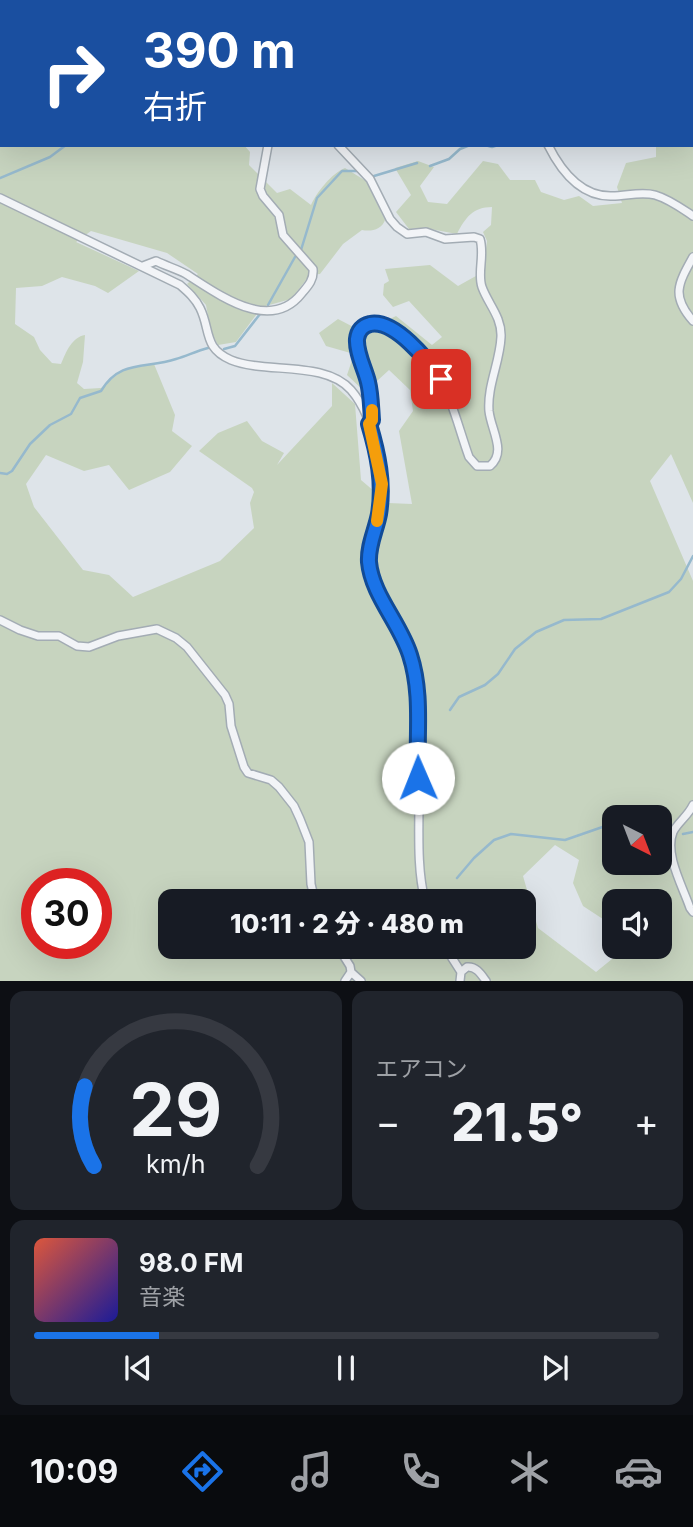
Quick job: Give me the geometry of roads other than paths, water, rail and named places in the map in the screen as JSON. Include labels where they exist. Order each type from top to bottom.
[{"type":"street","points":[[143,265],[156,261],[183,273],[241,307],[265,310],[287,306],[297,300],[312,280],[313,269],[283,235],[279,215],[260,190],[268,147]]},
{"type":"street","points":[[340,147],[370,179],[390,219],[407,234],[426,232],[444,239],[480,239],[481,285],[500,321],[501,337],[490,389],[489,411],[498,454],[496,461],[490,466],[477,466],[469,457],[441,379],[430,364],[407,341],[379,323],[365,325],[357,337],[369,384],[372,420],[369,424]]},
{"type":"street","points":[[549,147],[562,167],[581,188],[595,194],[611,196],[641,193],[655,195],[693,216]]},
{"type":"street","points":[[0,198],[180,285],[194,297],[202,311],[209,341],[217,352],[231,360],[337,379],[349,387],[359,400],[369,424],[382,484],[379,516],[370,548],[371,574],[400,629],[416,673],[419,699],[417,758],[422,889]]},
{"type":"street","points":[[693,257],[680,280],[678,293],[680,303],[693,321]]},
{"type":"street","points":[[0,620],[20,631],[38,636],[59,636],[77,646],[89,648],[118,636],[151,629],[176,638],[187,647],[225,695],[244,767],[248,773],[271,780],[294,806],[309,842],[312,889]]},
{"type":"street","points":[[693,805],[689,814],[674,830],[672,855],[693,912]]},
{"type":"street","points":[[346,959],[351,972],[361,981]]},
{"type":"street","points":[[451,959],[460,977],[467,967],[471,967],[486,981]]},
{"type":"street","points":[[345,981],[351,972]]},
{"type":"waterway","points":[[0,178],[50,157],[63,147]]},
{"type":"waterway","points":[[430,166],[449,159],[465,147]]},
{"type":"waterway","points":[[374,176],[417,163]]},
{"type":"waterway","points":[[301,250],[317,198],[342,171],[358,171]]},
{"type":"waterway","points":[[268,305],[295,257]]},
{"type":"waterway","points":[[224,349],[235,346],[260,314]]},
{"type":"waterway","points":[[0,473],[7,474],[12,471],[30,444],[50,425],[71,414],[80,398],[101,391],[108,381],[125,369],[165,362],[208,348]]},
{"type":"waterway","points":[[450,710],[459,697],[485,685],[498,674],[515,649],[536,632],[564,620],[601,619],[669,592],[681,579],[693,556]]},
{"type":"waterway","points":[[457,878],[494,840],[511,834],[565,840],[602,827]]},
{"type":"waterway","points":[[683,834],[693,832]]}]
